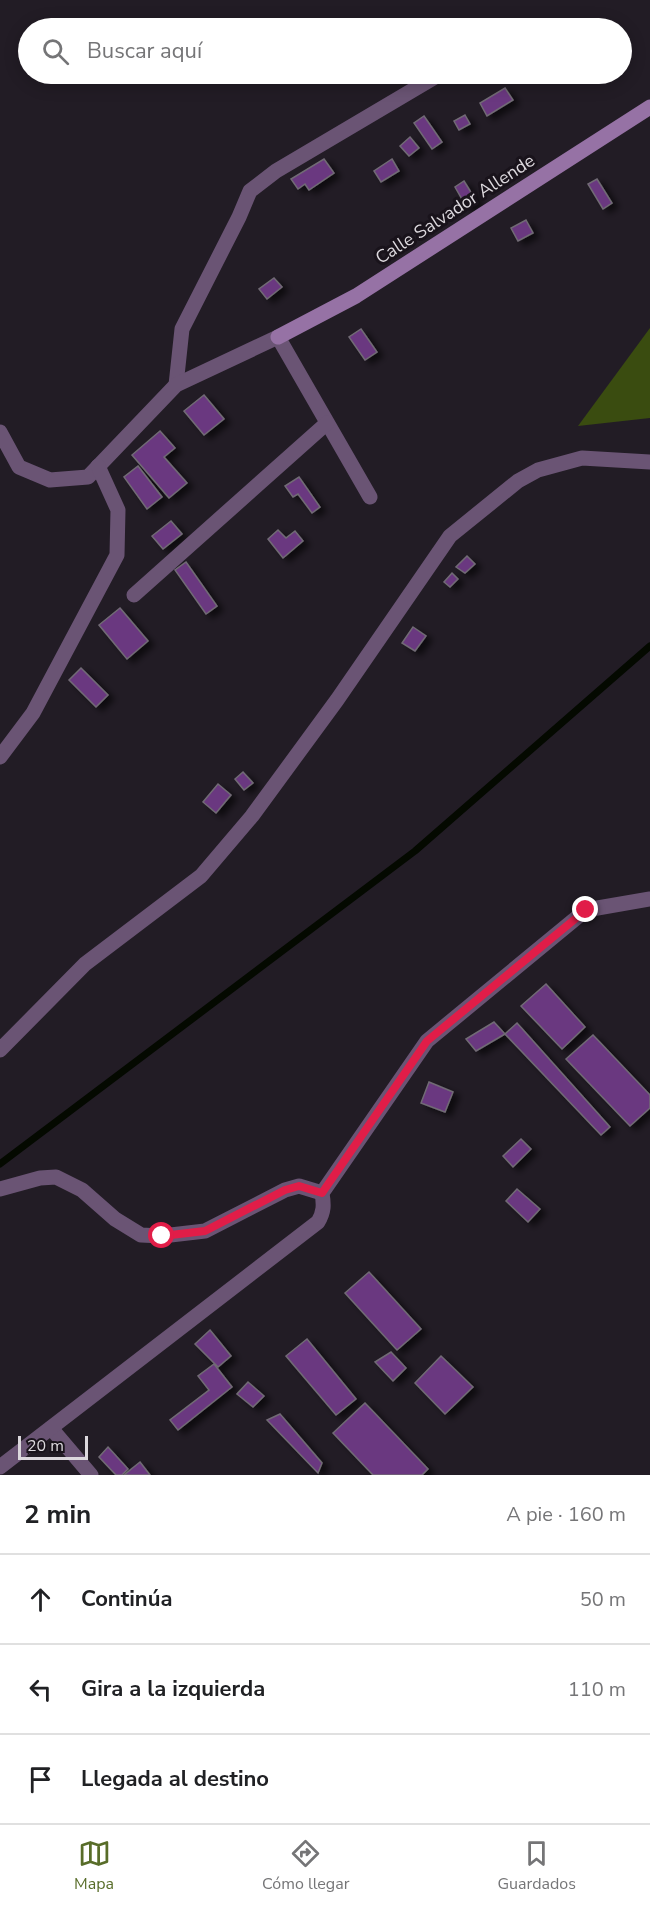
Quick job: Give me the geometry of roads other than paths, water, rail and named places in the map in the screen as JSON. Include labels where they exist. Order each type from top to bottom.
[{"type":"street","points":[[176,385],[182,329],[250,191],[276,171],[423,84]]},
{"type":"street","name":"Calle Salvador Allende","points":[[278,337],[356,296],[650,107]]},
{"type":"street","points":[[0,432],[19,467],[50,480],[88,477],[176,385],[278,337],[370,496]]},
{"type":"street","points":[[134,595],[327,423]]},
{"type":"street","points":[[0,1050],[85,964],[201,876],[252,816],[337,700],[450,536],[518,481],[538,470],[582,458],[650,462]]},
{"type":"street","points":[[0,757],[33,713],[117,555],[118,510],[98,466]]},
{"type":"street","points":[[0,1467],[318,1222],[324,1206],[322,1193],[427,1041],[586,910],[650,899]]},
{"type":"street","points":[[0,1190],[56,1177],[82,1190],[115,1219],[141,1235],[162,1236],[205,1231],[285,1190],[299,1186],[322,1193]]},
{"type":"street","points":[[51,1428],[91,1475]]},
{"type":"waterway","points":[[0,1164],[415,851],[650,646]]}]
